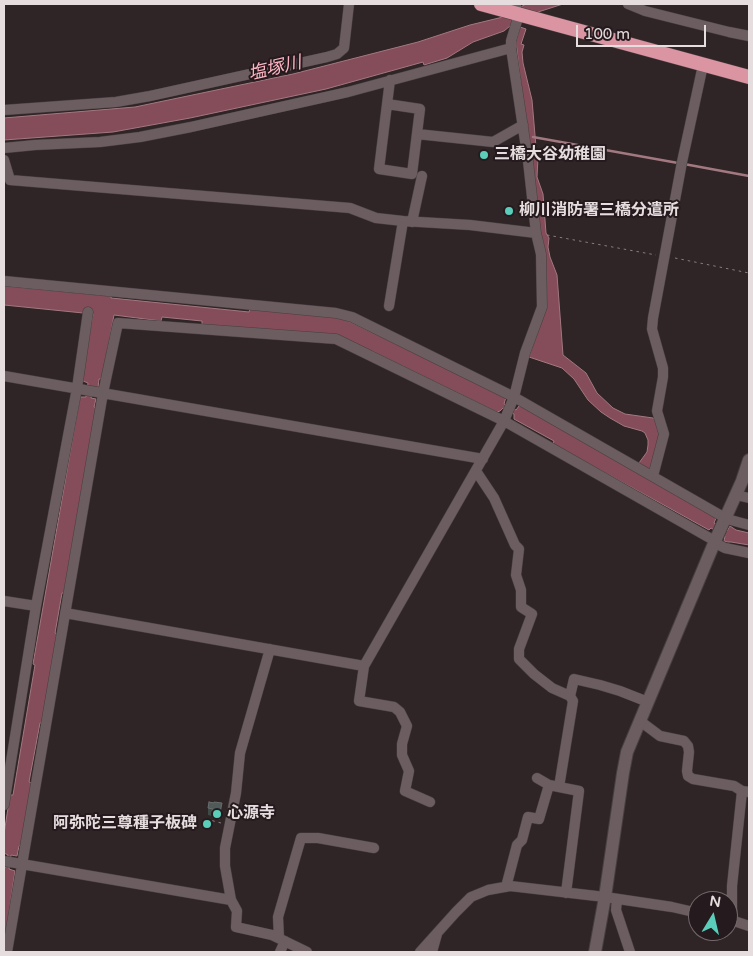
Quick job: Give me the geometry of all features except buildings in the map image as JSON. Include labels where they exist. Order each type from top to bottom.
[{"type":"highway","points":[[481,4],[500,9],[520,11],[749,77]]},
{"type":"street","points":[[4,110],[116,102],[337,54],[344,48],[349,4]]},
{"type":"street","points":[[628,4],[645,11],[749,36]]},
{"type":"street","points":[[430,802],[405,791],[409,771],[402,754],[402,744],[407,726],[400,712],[394,708],[359,701],[364,666],[504,421],[514,396],[525,353],[542,307],[541,254],[536,233],[528,161],[511,44],[520,11]]},
{"type":"street","points":[[4,148],[100,142],[140,137],[192,127],[348,92],[511,44]]},
{"type":"street","points":[[654,476],[664,434],[657,411],[664,368],[652,328],[682,162],[703,65]]},
{"type":"street","points":[[387,104],[420,109],[412,174],[379,169],[387,104],[390,80]]},
{"type":"street","points":[[417,134],[493,142],[523,125]]},
{"type":"street","points":[[4,160],[10,180],[350,208],[376,218],[408,222],[470,224],[536,233]]},
{"type":"street","points":[[390,306],[408,222],[422,176]]},
{"type":"street","points":[[4,282],[336,313],[352,317],[514,396],[654,476],[725,520],[749,525]]},
{"type":"street","points":[[4,805],[36,606],[77,388],[88,312]]},
{"type":"street","points":[[7,952],[103,393],[118,322],[336,340],[504,421],[716,540],[725,548],[749,553]]},
{"type":"street","points":[[4,376],[483,459]]},
{"type":"street","points":[[595,952],[611,898],[623,773],[628,752],[749,460]]},
{"type":"street","points":[[476,471],[494,498],[519,549],[516,575],[521,590],[521,607],[532,614],[520,649],[519,659],[534,674],[552,688],[570,696],[573,701],[554,786],[539,819],[528,817],[522,840],[517,845],[506,887]]},
{"type":"street","points":[[736,495],[749,498]]},
{"type":"street","points":[[4,601],[36,606]]},
{"type":"street","points":[[65,614],[364,666]]},
{"type":"street","points":[[270,650],[240,753],[236,793],[225,848],[225,866],[231,900],[237,910],[236,928],[272,935],[306,952]]},
{"type":"street","points":[[570,696],[574,679],[614,689],[648,702]]},
{"type":"street","points":[[640,721],[660,736],[684,741],[690,752],[688,776],[693,779],[734,786],[746,791],[732,891]]},
{"type":"street","points":[[537,778],[554,786],[579,790],[566,893]]},
{"type":"street","points":[[280,952],[282,940],[278,917],[301,838],[318,838],[374,848]]},
{"type":"street","points":[[4,861],[231,900]]},
{"type":"street","points":[[420,952],[471,897],[488,890],[510,886],[611,898],[688,911]]},
{"type":"street","points":[[611,898],[630,952]]},
{"type":"street","points":[[432,952],[437,932]]},
{"type":"path","points":[[536,233],[749,273]]},
{"type":"path","points":[[206,818],[229,826]]},
{"type":"shaded area","name":"塩塚川","points":[[526,4],[563,4],[538,12],[504,31],[473,42],[447,58],[424,65],[423,62],[326,89],[190,118],[113,132],[4,140],[4,118],[135,107],[293,74],[418,42],[470,25],[503,17]]},
{"type":"shaded area","points":[[520,27],[526,29],[521,44],[524,45],[522,52],[523,63],[532,100],[538,158],[537,177],[543,194],[546,233],[549,238],[548,247],[557,275],[563,355],[586,373],[597,393],[613,408],[625,414],[657,420],[660,435],[654,466],[648,469],[639,463],[647,452],[648,440],[645,433],[624,426],[601,412],[588,400],[574,379],[562,368],[529,357],[546,307],[540,240],[516,42]]},
{"type":"shaded area","points":[[4,286],[249,312],[250,309],[336,316],[506,397],[504,404],[516,410],[519,406],[523,407],[716,518],[714,523],[727,531],[730,526],[736,530],[749,533],[749,545],[724,541],[725,536],[711,528],[709,530],[553,444],[554,441],[514,419],[514,414],[503,408],[497,412],[372,351],[337,337],[202,325],[202,321],[162,317],[161,321],[114,315],[102,379],[99,379],[98,388],[93,387],[91,398],[96,399],[94,407],[96,408],[64,593],[62,593],[55,633],[58,634],[29,782],[32,783],[21,845],[19,846],[17,856],[11,855],[9,869],[15,871],[4,945],[4,868],[8,855],[4,853],[4,834],[10,795],[13,795],[35,665],[33,664],[80,397],[86,397],[88,383],[83,381],[82,375],[93,314],[4,305]]},
{"type":"waterway","points":[[533,137],[678,163]]},
{"type":"waterway","points":[[684,164],[749,176]]},
{"type":"place","name":"三橋大谷幼稚園","points":[[484,155]]},
{"type":"place","name":"柳川消防署三橋分遣所","points":[[509,211]]},
{"type":"place","name":"心源寺","points":[[217,814]]},
{"type":"place","name":"阿弥陀三尊種子板碑","points":[[207,824]]}]
